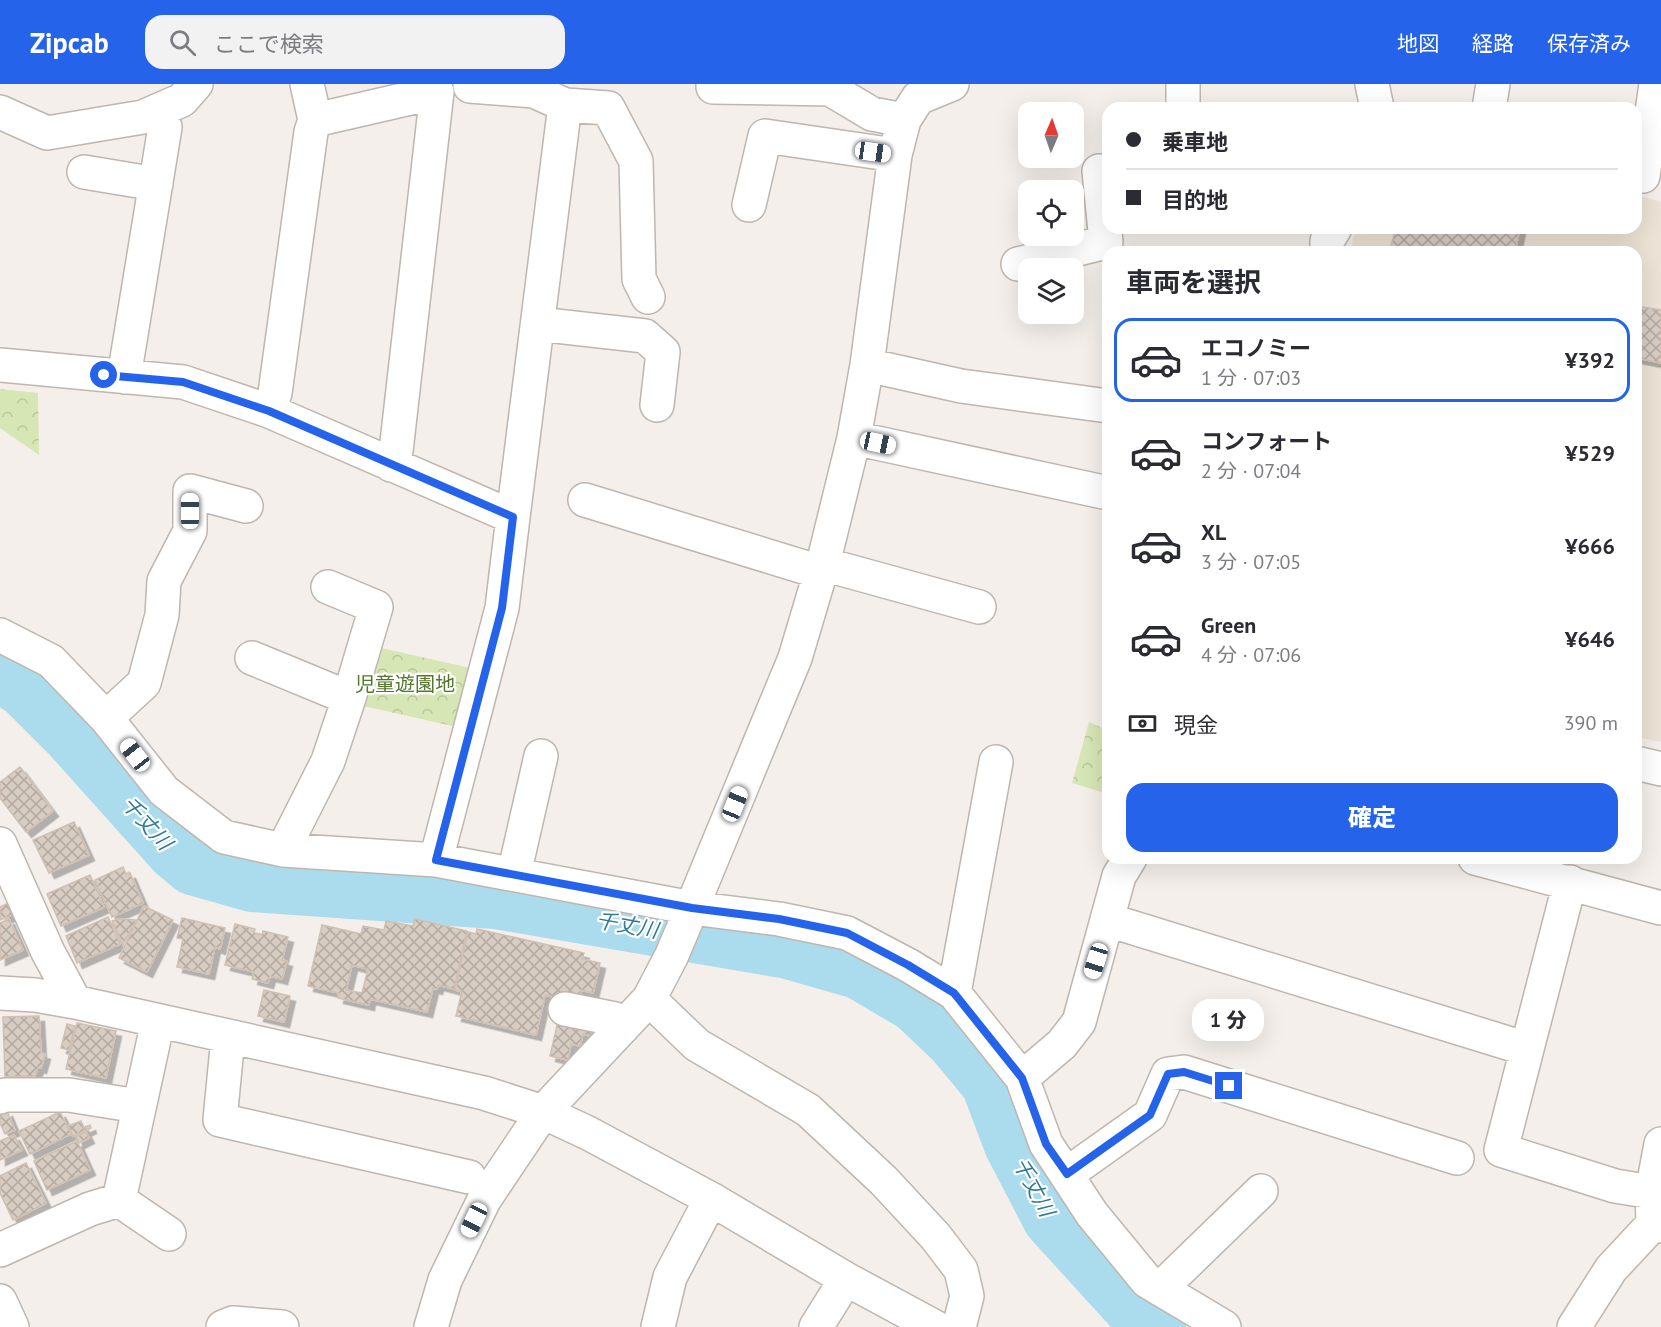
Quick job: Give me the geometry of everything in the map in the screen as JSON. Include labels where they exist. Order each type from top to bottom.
[{"type":"street","points":[[0,112],[47,133],[143,117],[182,100],[196,84]]},
{"type":"street","points":[[269,411],[275,393],[311,132],[315,120],[307,84]]},
{"type":"street","points":[[431,1327],[445,1280],[484,1200],[543,1112],[649,999],[689,916],[795,658],[821,568],[854,438],[867,365],[895,155],[904,120],[918,98],[952,84]]},
{"type":"street","points":[[1183,102],[1184,84]]},
{"type":"street","points":[[1372,84],[1376,102]]},
{"type":"street","points":[[1490,102],[1493,84]]},
{"type":"street","points":[[1642,176],[1656,84]]},
{"type":"street","points":[[315,120],[470,85],[534,91],[609,108],[636,161],[639,279],[648,297]]},
{"type":"street","points":[[713,87],[830,89],[872,114],[904,120]]},
{"type":"street","points":[[391,465],[396,452],[437,92]]},
{"type":"street","points":[[436,860],[502,608],[538,324],[557,96]]},
{"type":"street","points":[[124,376],[165,127]]},
{"type":"street","points":[[749,205],[765,136],[895,155]]},
{"type":"street","points":[[1102,171],[1099,171],[1102,201]]},
{"type":"street","points":[[84,172],[156,184]]},
{"type":"street","points":[[1042,258],[1106,242],[1105,234]]},
{"type":"street","points":[[538,324],[645,336],[663,352],[657,405]]},
{"type":"street","points":[[0,365],[183,382],[269,411],[513,517]]},
{"type":"street","points":[[867,365],[961,386],[1102,405]]},
{"type":"street","points":[[854,438],[1102,492]]},
{"type":"street","points":[[106,718],[144,683],[162,615],[164,581],[190,531],[190,491],[246,506]]},
{"type":"street","points":[[585,500],[821,568],[979,607]]},
{"type":"street","points":[[283,850],[327,761],[350,698],[376,607],[328,587]]},
{"type":"street","points":[[0,635],[51,661],[106,718],[164,791],[224,837],[283,850],[436,860],[514,874],[689,916],[779,919],[847,933],[908,965],[954,993],[1022,1078],[1046,1144],[1092,1214],[1147,1281],[1224,1327]]},
{"type":"street","points":[[252,658],[350,698]]},
{"type":"street","points":[[514,874],[541,756]]},
{"type":"street","points":[[954,993],[996,762]]},
{"type":"street","points":[[1642,764],[1661,769]]},
{"type":"street","points":[[0,844],[48,952],[75,1002]]},
{"type":"street","points":[[1022,1078],[1062,1044],[1079,1022],[1119,876],[1126,864]]},
{"type":"street","points":[[1500,864],[1661,908]]},
{"type":"street","points":[[1570,882],[1501,1150],[1615,1186],[1655,1214]]},
{"type":"street","points":[[1108,920],[1527,1049]]},
{"type":"street","points":[[0,993],[35,995],[75,1002],[484,1093],[543,1112],[588,1133],[711,1199],[846,1279],[935,1327]]},
{"type":"street","points":[[649,999],[697,1045],[808,1110],[884,1180],[936,1237],[961,1270],[967,1296],[959,1327]]},
{"type":"street","points":[[565,1009],[615,1019],[623,1027]]},
{"type":"street","points":[[119,1200],[158,1021]]},
{"type":"street","points":[[228,1037],[220,1120],[469,1177]]},
{"type":"street","points":[[1067,1174],[1150,1115],[1168,1074],[1184,1072],[1457,1158]]},
{"type":"street","points":[[0,1097],[5,1095],[69,1095],[138,1106]]},
{"type":"street","points":[[1574,1327],[1611,1269],[1655,1214],[1661,1144]]},
{"type":"street","points":[[1160,1288],[1261,1191]]},
{"type":"street","points":[[658,1327],[670,1277],[711,1199]]},
{"type":"street","points":[[119,1200],[169,1234]]},
{"type":"street","points":[[0,1250],[90,1209],[119,1200]]},
{"type":"street","points":[[816,1327],[846,1279]]},
{"type":"street","points":[[0,1301],[12,1327]]},
{"type":"street","points":[[224,1327],[233,1323],[282,1327]]},
{"type":"shaded area","points":[[1642,196],[1661,202],[1661,742],[1642,738],[1642,246],[1352,246],[1356,234],[1642,234]]},
{"type":"green space","points":[[0,389],[38,393],[39,455],[0,428]]},
{"type":"green space","name":"児童遊園地","points":[[377,647],[470,668],[457,727],[359,705]]},
{"type":"green space","points":[[1089,722],[1102,727],[1102,792],[1072,783]]},
{"type":"building","points":[[1394,234],[1519,234],[1516,246],[1391,246]]},
{"type":"building","points":[[1642,307],[1661,310],[1661,363],[1642,359]]},
{"type":"building","points":[[20,767],[53,811],[26,832],[0,798],[0,782]]},
{"type":"building","points":[[74,822],[89,855],[49,873],[33,840]]},
{"type":"building","points":[[123,867],[126,874],[130,873],[143,903],[112,917],[95,880]]},
{"type":"building","points":[[90,875],[104,907],[61,926],[47,894]]},
{"type":"building","points":[[11,902],[16,913],[0,920],[0,907]]},
{"type":"building","points":[[144,906],[173,920],[147,972],[119,958]]},
{"type":"building","points":[[108,917],[120,944],[77,963],[66,936]]},
{"type":"building","points":[[182,918],[225,928],[220,949],[215,947],[209,974],[177,967],[183,939],[177,938]]},
{"type":"building","points":[[9,919],[23,950],[0,960],[0,923]]},
{"type":"building","points":[[415,919],[467,931],[454,989],[438,985],[437,989],[433,988],[427,1012],[370,999],[369,1005],[338,998],[339,993],[308,986],[322,925],[361,934],[363,926],[384,930],[386,921],[413,926]],"holes":[[[352,965],[368,969],[362,993],[346,990]]]},
{"type":"building","points":[[136,920],[123,944],[112,921]]},
{"type":"building","points":[[235,924],[255,929],[254,933],[262,935],[263,931],[288,937],[282,960],[287,961],[282,979],[270,976],[268,983],[252,979],[254,972],[225,965]]},
{"type":"building","points":[[477,929],[584,953],[582,959],[600,963],[593,993],[581,990],[578,1003],[545,995],[536,1035],[456,1016],[462,991],[455,990],[468,932],[476,934]]},
{"type":"building","points":[[264,990],[290,996],[284,1022],[258,1016]]},
{"type":"building","points":[[39,1016],[41,1053],[45,1054],[41,1068],[38,1067],[35,1076],[5,1077],[3,1017]]},
{"type":"building","points":[[559,1017],[593,1025],[591,1036],[583,1034],[580,1046],[571,1044],[568,1060],[550,1056]]},
{"type":"building","points":[[77,1023],[116,1031],[106,1078],[66,1069]]},
{"type":"building","points":[[67,1024],[75,1026],[69,1050],[61,1048]]},
{"type":"building","points":[[7,1111],[15,1130],[5,1134],[0,1123],[0,1115]]},
{"type":"building","points":[[60,1112],[71,1134],[30,1154],[19,1131]]},
{"type":"building","points":[[81,1121],[84,1128],[90,1125],[91,1128],[73,1136],[68,1126]]},
{"type":"building","points":[[86,1132],[89,1138],[79,1143],[76,1137]]},
{"type":"building","points":[[14,1135],[22,1150],[0,1160],[0,1141]]},
{"type":"building","points":[[77,1141],[90,1170],[47,1190],[34,1161]]},
{"type":"building","points":[[26,1163],[46,1203],[13,1220],[0,1193],[0,1176]]},
{"type":"waterway","name":"千丈川","points":[[0,676],[23,690],[69,736],[174,853],[192,868],[252,885],[495,902],[788,952],[858,972],[914,1005],[953,1042],[988,1084],[1011,1145],[1050,1220],[1131,1309],[1159,1327]]},
{"type":"route","points":[[104,375],[183,382],[269,411],[513,517],[502,608],[436,860],[692,908],[779,919],[847,933],[908,965],[954,993],[1022,1078],[1046,1144],[1067,1174],[1150,1115],[1168,1074],[1184,1072],[1229,1086]]}]
